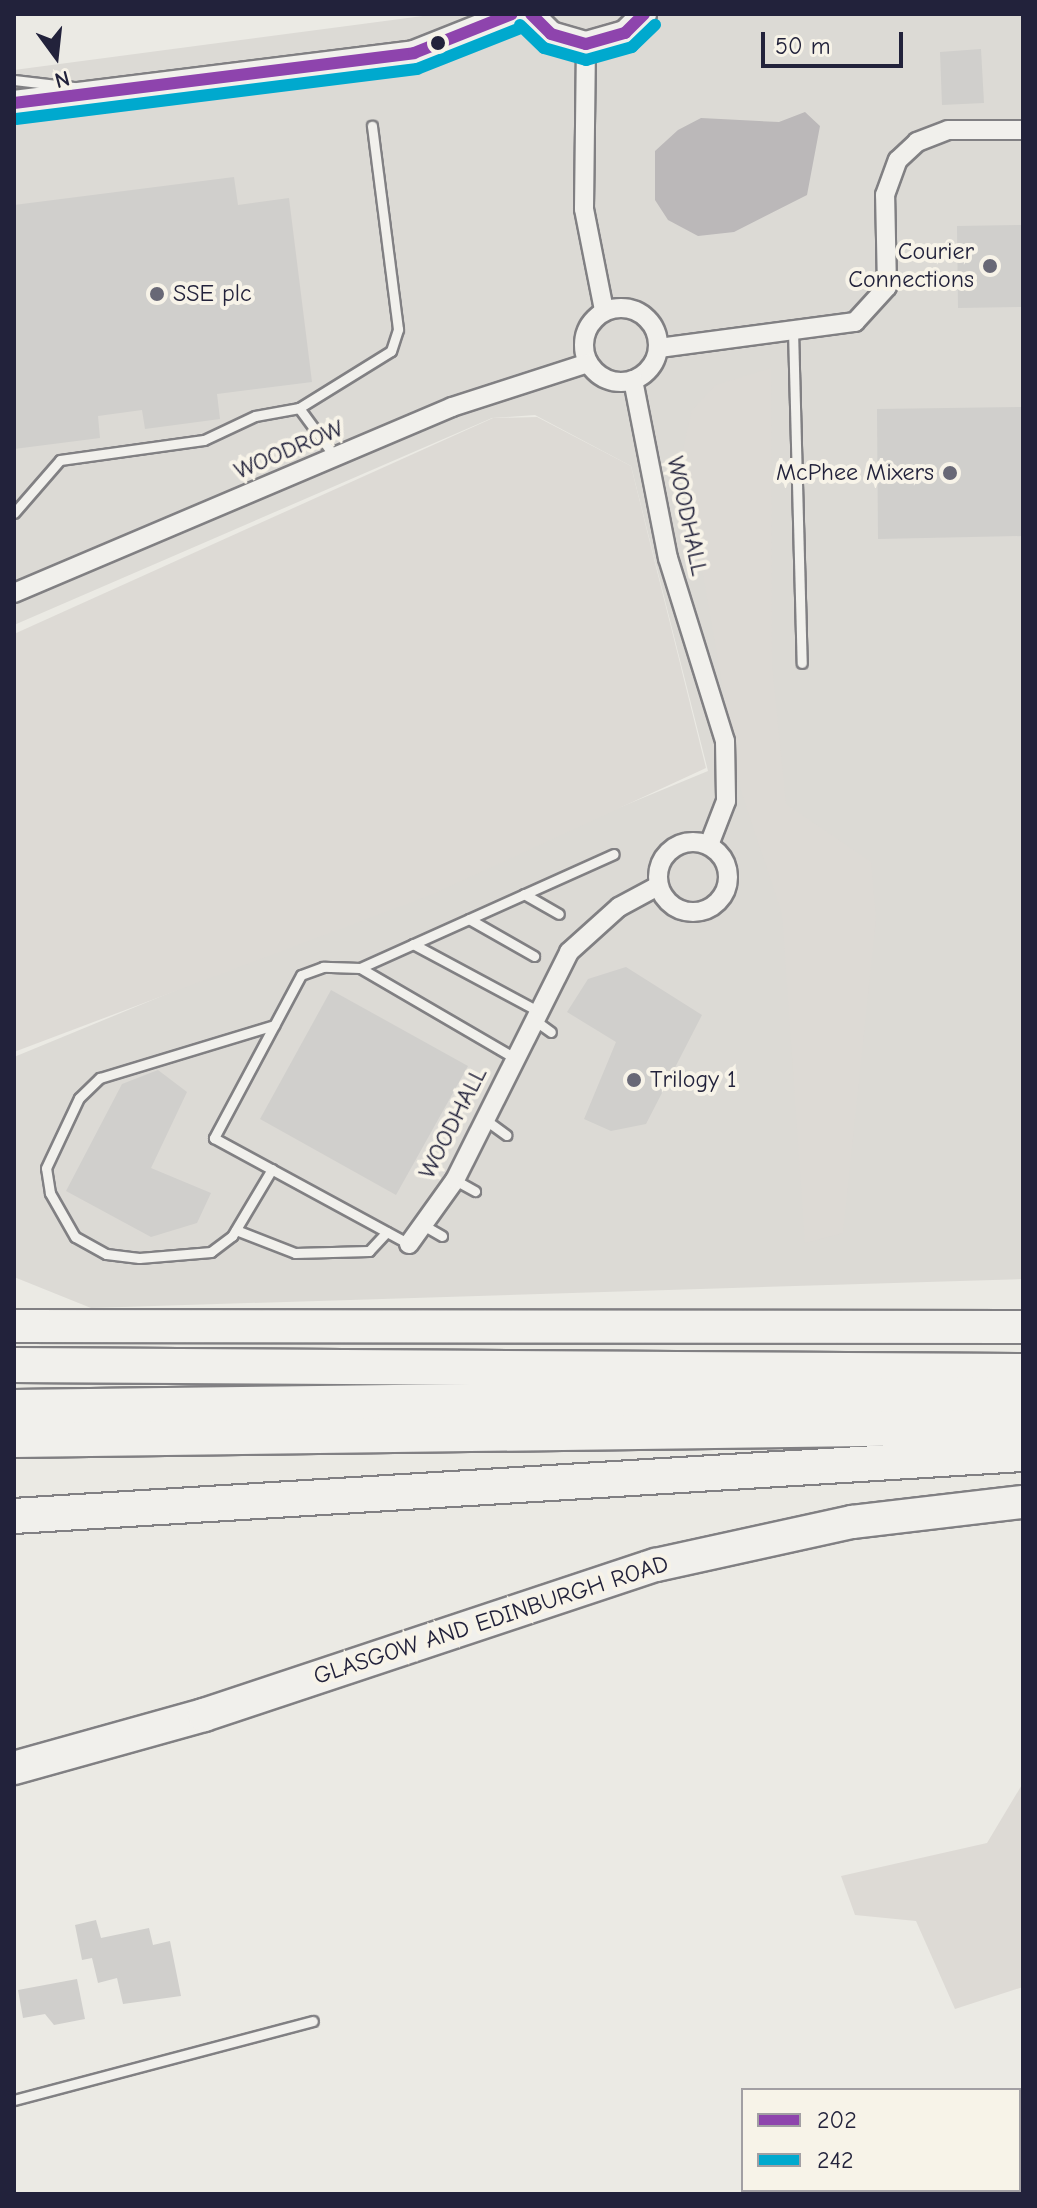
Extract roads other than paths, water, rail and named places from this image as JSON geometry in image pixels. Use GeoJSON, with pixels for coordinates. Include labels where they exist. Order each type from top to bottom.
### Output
{"type":"FeatureCollection","features":[{"type":"Feature","properties":{"kind":"highway"},"geometry":{"type":"LineString","coordinates":[[14,1326],[1023,1327]]}},
{"type":"Feature","properties":{"kind":"highway"},"geometry":{"type":"LineString","coordinates":[[14,1365],[1023,1371]]}},
{"type":"Feature","properties":{"kind":"highway"},"geometry":{"type":"LineString","coordinates":[[14,1381],[415,1389],[489,1402]]}},
{"type":"Feature","properties":{"kind":"highway"},"geometry":{"type":"LineString","coordinates":[[14,1407],[1023,1394]]}},
{"type":"Feature","properties":{"kind":"highway"},"geometry":{"type":"LineString","coordinates":[[14,1440],[1023,1427]]}},
{"type":"Feature","properties":{"kind":"highway"},"geometry":{"type":"LineString","coordinates":[[14,1516],[1023,1454]]}},
{"type":"Feature","properties":{"kind":"highway","name":"GLASGOW AND EDINBURGH ROAD"},"geometry":{"type":"LineString","coordinates":[[14,1768],[204,1715],[656,1565],[852,1522],[1023,1502]]}},
{"type":"Feature","properties":{"kind":"street"},"geometry":{"type":"LineString","coordinates":[[14,103],[414,53],[512,14]]}},
{"type":"Feature","properties":{"kind":"street"},"geometry":{"type":"LineString","coordinates":[[531,14],[551,34],[586,44],[625,33],[644,14]]}},
{"type":"Feature","properties":{"kind":"street"},"geometry":{"type":"LineString","coordinates":[[586,44],[584,209],[604,310]]}},
{"type":"Feature","properties":{"kind":"street"},"geometry":{"type":"LineString","coordinates":[[659,348],[855,322],[887,287],[885,195],[898,160],[917,142],[948,130],[1023,130]]}},
{"type":"Feature","properties":{"kind":"street"},"geometry":{"type":"LineString","coordinates":[[604,310],[645,316],[659,348],[649,370],[633,380],[605,379],[588,363],[586,330],[604,310]]}},
{"type":"Feature","properties":{"kind":"street","name":"WOODROW"},"geometry":{"type":"LineString","coordinates":[[14,593],[335,457],[588,363]]}},
{"type":"Feature","properties":{"kind":"street","name":"WOODHALL"},"geometry":{"type":"LineString","coordinates":[[633,380],[668,558],[725,741],[726,801],[709,845]]}},
{"type":"Feature","properties":{"kind":"street"},"geometry":{"type":"LineString","coordinates":[[709,845],[728,873],[717,903],[682,911],[658,886],[658,868],[672,848],[709,845]]}},
{"type":"Feature","properties":{"kind":"street","name":"WOODHALL"},"geometry":{"type":"LineString","coordinates":[[409,1244],[455,1180],[513,1057],[569,952],[619,907],[658,886]]}},
{"type":"Feature","properties":{"kind":"lane"},"geometry":{"type":"LineString","coordinates":[[14,80],[97,93]]}},
{"type":"Feature","properties":{"kind":"lane"},"geometry":{"type":"LineString","coordinates":[[14,513],[60,460],[204,440],[255,416],[299,408],[391,351],[398,329],[372,126]]}},
{"type":"Feature","properties":{"kind":"lane"},"geometry":{"type":"LineString","coordinates":[[793,330],[802,663]]}},
{"type":"Feature","properties":{"kind":"lane"},"geometry":{"type":"LineString","coordinates":[[299,408],[335,457]]}},
{"type":"Feature","properties":{"kind":"lane"},"geometry":{"type":"LineString","coordinates":[[360,968],[614,854]]}},
{"type":"Feature","properties":{"kind":"lane"},"geometry":{"type":"LineString","coordinates":[[524,894],[559,914]]}},
{"type":"Feature","properties":{"kind":"lane"},"geometry":{"type":"LineString","coordinates":[[469,919],[534,956]]}},
{"type":"Feature","properties":{"kind":"lane"},"geometry":{"type":"LineString","coordinates":[[413,944],[536,1015],[551,1032]]}},
{"type":"Feature","properties":{"kind":"lane","name":"WOODHALL"},"geometry":{"type":"LineString","coordinates":[[360,968],[323,967],[301,975],[214,1138],[409,1244]]}},
{"type":"Feature","properties":{"kind":"lane"},"geometry":{"type":"LineString","coordinates":[[360,968],[513,1057]]}},
{"type":"Feature","properties":{"kind":"lane"},"geometry":{"type":"LineString","coordinates":[[272,1169],[236,1230],[211,1252],[106,1254],[64,1227],[46,1168],[79,1098],[100,1078],[274,1025]]}},
{"type":"Feature","properties":{"kind":"lane"},"geometry":{"type":"LineString","coordinates":[[483,1118],[506,1135]]}},
{"type":"Feature","properties":{"kind":"lane"},"geometry":{"type":"LineString","coordinates":[[455,1180],[475,1191]]}},
{"type":"Feature","properties":{"kind":"lane"},"geometry":{"type":"LineString","coordinates":[[423,1225],[442,1236]]}},
{"type":"Feature","properties":{"kind":"lane"},"geometry":{"type":"LineString","coordinates":[[236,1230],[295,1253],[369,1251],[387,1232]]}},
{"type":"Feature","properties":{"kind":"lane"},"geometry":{"type":"LineString","coordinates":[[14,2100],[313,2021]]}},
{"type":"Feature","properties":{"kind":"place","name":"Courier Connections"},"geometry":{"type":"Point","coordinates":[990,266]}},
{"type":"Feature","properties":{"kind":"place","name":"SSE plc"},"geometry":{"type":"Point","coordinates":[157,294]}},
{"type":"Feature","properties":{"kind":"place","name":"McPhee Mixers"},"geometry":{"type":"Point","coordinates":[950,473]}},
{"type":"Feature","properties":{"kind":"place","name":"Trilogy 1"},"geometry":{"type":"Point","coordinates":[634,1080]}}]}
